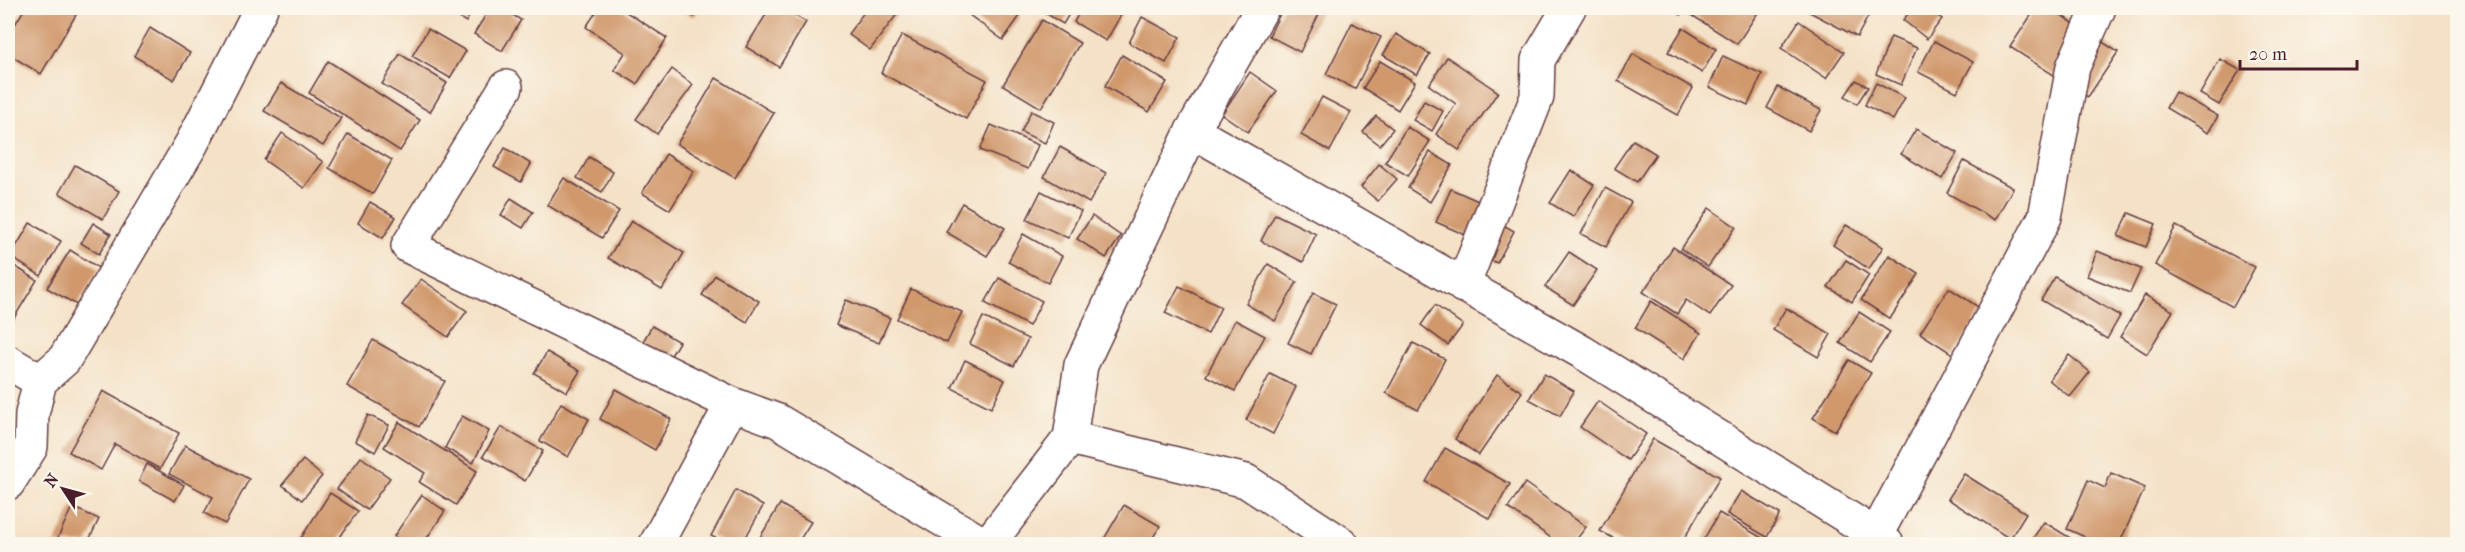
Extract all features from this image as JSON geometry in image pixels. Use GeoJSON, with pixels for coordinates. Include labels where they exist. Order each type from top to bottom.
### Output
{"type":"FeatureCollection","features":[{"type":"Feature","properties":{"kind":"street"},"geometry":{"type":"LineString","coordinates":[[8,483],[31,447],[32,414],[40,381],[64,360],[192,143],[261,8]]}},
{"type":"Feature","properties":{"kind":"street"},"geometry":{"type":"LineString","coordinates":[[988,544],[1070,438],[1081,365],[1192,131],[1262,8]]}},
{"type":"Feature","properties":{"kind":"street"},"geometry":{"type":"LineString","coordinates":[[1463,286],[1537,97],[1538,60],[1569,8]]}},
{"type":"Feature","properties":{"kind":"street"},"geometry":{"type":"LineString","coordinates":[[1192,131],[1582,352],[1882,540],[2046,217],[2073,68],[2099,8]]}},
{"type":"Feature","properties":{"kind":"street"},"geometry":{"type":"LineString","coordinates":[[506,87],[408,246],[732,404],[778,421],[983,544]]}},
{"type":"Feature","properties":{"kind":"street"},"geometry":{"type":"LineString","coordinates":[[8,362],[40,381]]}},
{"type":"Feature","properties":{"kind":"street"},"geometry":{"type":"LineString","coordinates":[[656,544],[732,404]]}},
{"type":"Feature","properties":{"kind":"street"},"geometry":{"type":"LineString","coordinates":[[1070,438],[1246,481],[1341,544]]}},
{"type":"Feature","properties":{"kind":"building"},"geometry":{"type":"Polygon","coordinates":[[[25,8],[80,8],[41,74],[8,54],[8,36],[25,8]]]}},
{"type":"Feature","properties":{"kind":"building"},"geometry":{"type":"Polygon","coordinates":[[[446,8],[474,8],[466,22],[446,8]]]}},
{"type":"Feature","properties":{"kind":"building"},"geometry":{"type":"Polygon","coordinates":[[[490,8],[501,8],[521,20],[502,51],[474,34],[490,8]]]}},
{"type":"Feature","properties":{"kind":"building"},"geometry":{"type":"Polygon","coordinates":[[[599,8],[620,8],[667,38],[637,84],[614,70],[625,53],[586,27],[599,8]]]}},
{"type":"Feature","properties":{"kind":"building"},"geometry":{"type":"Polygon","coordinates":[[[679,8],[700,8],[694,17],[679,8]]]}},
{"type":"Feature","properties":{"kind":"building"},"geometry":{"type":"Polygon","coordinates":[[[770,8],[782,8],[806,22],[779,67],[746,47],[770,8]]]}},
{"type":"Feature","properties":{"kind":"building"},"geometry":{"type":"Polygon","coordinates":[[[867,8],[891,8],[898,13],[870,50],[848,34],[867,8]]]}},
{"type":"Feature","properties":{"kind":"building"},"geometry":{"type":"Polygon","coordinates":[[[973,8],[1008,8],[1020,16],[1003,40],[968,14],[973,8]]]}},
{"type":"Feature","properties":{"kind":"building"},"geometry":{"type":"Polygon","coordinates":[[[1037,8],[1073,8],[1063,24],[1037,8]]]}},
{"type":"Feature","properties":{"kind":"building"},"geometry":{"type":"Polygon","coordinates":[[[1082,8],[1125,8],[1106,41],[1074,22],[1082,8]]]}},
{"type":"Feature","properties":{"kind":"building"},"geometry":{"type":"Polygon","coordinates":[[[1283,8],[1322,8],[1300,52],[1269,36],[1283,8]]]}},
{"type":"Feature","properties":{"kind":"building"},"geometry":{"type":"Polygon","coordinates":[[[1669,8],[1686,8],[1681,15],[1669,8]]]}},
{"type":"Feature","properties":{"kind":"building"},"geometry":{"type":"Polygon","coordinates":[[[1694,8],[1761,8],[1737,44],[1690,14],[1694,8]]]}},
{"type":"Feature","properties":{"kind":"building"},"geometry":{"type":"Polygon","coordinates":[[[1802,8],[1865,8],[1871,11],[1857,37],[1802,8]]]}},
{"type":"Feature","properties":{"kind":"building"},"geometry":{"type":"Polygon","coordinates":[[[1913,8],[1927,8],[1942,19],[1927,39],[1903,20],[1913,8]]]}},
{"type":"Feature","properties":{"kind":"building"},"geometry":{"type":"Polygon","coordinates":[[[2036,8],[2050,8],[2118,52],[2088,97],[2010,47],[2036,8]]]}},
{"type":"Feature","properties":{"kind":"building"},"geometry":{"type":"Polygon","coordinates":[[[1142,17],[1180,37],[1166,63],[1129,43],[1142,17]]]}},
{"type":"Feature","properties":{"kind":"building"},"geometry":{"type":"Polygon","coordinates":[[[1042,20],[1080,43],[1041,108],[1003,85],[1042,20]]]}},
{"type":"Feature","properties":{"kind":"building"},"geometry":{"type":"Polygon","coordinates":[[[1799,21],[1844,52],[1826,78],[1781,48],[1799,21]]]}},
{"type":"Feature","properties":{"kind":"building"},"geometry":{"type":"Polygon","coordinates":[[[1352,23],[1381,37],[1355,89],[1326,74],[1352,23]]]}},
{"type":"Feature","properties":{"kind":"building"},"geometry":{"type":"Polygon","coordinates":[[[150,28],[190,53],[174,80],[134,56],[150,28]]]}},
{"type":"Feature","properties":{"kind":"building"},"geometry":{"type":"Polygon","coordinates":[[[1683,28],[1716,49],[1702,73],[1668,52],[1683,28]]]}},
{"type":"Feature","properties":{"kind":"building"},"geometry":{"type":"Polygon","coordinates":[[[428,29],[466,51],[450,78],[412,56],[428,29]]]}},
{"type":"Feature","properties":{"kind":"building"},"geometry":{"type":"Polygon","coordinates":[[[1396,34],[1430,54],[1417,75],[1383,55],[1396,34]]]}},
{"type":"Feature","properties":{"kind":"building"},"geometry":{"type":"Polygon","coordinates":[[[902,35],[987,80],[966,119],[881,73],[902,35]]]}},
{"type":"Feature","properties":{"kind":"building"},"geometry":{"type":"Polygon","coordinates":[[[1891,37],[1917,48],[1901,85],[1876,74],[1891,37]]]}},
{"type":"Feature","properties":{"kind":"building"},"geometry":{"type":"Polygon","coordinates":[[[1934,41],[1973,62],[1957,92],[1918,72],[1934,41]]]}},
{"type":"Feature","properties":{"kind":"building"},"geometry":{"type":"Polygon","coordinates":[[[400,54],[447,83],[430,112],[382,84],[400,54]]]}},
{"type":"Feature","properties":{"kind":"building"},"geometry":{"type":"Polygon","coordinates":[[[1633,54],[1693,88],[1678,115],[1618,81],[1633,54]]]}},
{"type":"Feature","properties":{"kind":"building"},"geometry":{"type":"Polygon","coordinates":[[[1122,55],[1167,82],[1149,112],[1105,86],[1122,55]]]}},
{"type":"Feature","properties":{"kind":"building"},"geometry":{"type":"Polygon","coordinates":[[[1723,56],[1762,74],[1748,105],[1709,87],[1723,56]]]}},
{"type":"Feature","properties":{"kind":"building"},"geometry":{"type":"Polygon","coordinates":[[[1447,57],[1498,92],[1459,150],[1436,134],[1456,104],[1429,85],[1447,57]]]}},
{"type":"Feature","properties":{"kind":"building"},"geometry":{"type":"Polygon","coordinates":[[[2220,59],[2240,70],[2219,105],[2200,94],[2220,59]]]}},
{"type":"Feature","properties":{"kind":"building"},"geometry":{"type":"Polygon","coordinates":[[[328,61],[420,120],[400,151],[309,93],[328,61]]]}},
{"type":"Feature","properties":{"kind":"building"},"geometry":{"type":"Polygon","coordinates":[[[1380,61],[1415,82],[1398,110],[1363,88],[1380,61]]]}},
{"type":"Feature","properties":{"kind":"building"},"geometry":{"type":"Polygon","coordinates":[[[672,69],[693,85],[657,134],[636,119],[672,69]]]}},
{"type":"Feature","properties":{"kind":"building"},"geometry":{"type":"Polygon","coordinates":[[[1250,72],[1277,91],[1248,132],[1222,114],[1250,72]]]}},
{"type":"Feature","properties":{"kind":"building"},"geometry":{"type":"Polygon","coordinates":[[[716,78],[774,113],[735,178],[677,144],[716,78]]]}},
{"type":"Feature","properties":{"kind":"building"},"geometry":{"type":"Polygon","coordinates":[[[1856,80],[1868,87],[1857,104],[1845,96],[1856,80]]]}},
{"type":"Feature","properties":{"kind":"building"},"geometry":{"type":"Polygon","coordinates":[[[281,83],[341,118],[323,146],[264,111],[281,83]]]}},
{"type":"Feature","properties":{"kind":"building"},"geometry":{"type":"Polygon","coordinates":[[[1876,83],[1905,98],[1893,120],[1865,105],[1876,83]]]}},
{"type":"Feature","properties":{"kind":"building"},"geometry":{"type":"Polygon","coordinates":[[[1778,87],[1821,110],[1809,131],[1767,108],[1778,87]]]}},
{"type":"Feature","properties":{"kind":"building"},"geometry":{"type":"Polygon","coordinates":[[[2175,92],[2218,116],[2208,133],[2166,108],[2175,92]]]}},
{"type":"Feature","properties":{"kind":"building"},"geometry":{"type":"Polygon","coordinates":[[[1322,97],[1351,112],[1330,151],[1301,135],[1322,97]]]}},
{"type":"Feature","properties":{"kind":"building"},"geometry":{"type":"Polygon","coordinates":[[[1424,101],[1443,111],[1432,131],[1413,120],[1424,101]]]}},
{"type":"Feature","properties":{"kind":"building"},"geometry":{"type":"Polygon","coordinates":[[[1031,111],[1054,122],[1045,143],[1021,132],[1031,111]]]}},
{"type":"Feature","properties":{"kind":"building"},"geometry":{"type":"Polygon","coordinates":[[[1376,116],[1393,129],[1380,145],[1363,132],[1376,116]]]}},
{"type":"Feature","properties":{"kind":"building"},"geometry":{"type":"Polygon","coordinates":[[[991,125],[1038,145],[1028,169],[980,150],[991,125]]]}},
{"type":"Feature","properties":{"kind":"building"},"geometry":{"type":"Polygon","coordinates":[[[1407,127],[1430,141],[1408,176],[1385,162],[1407,127]]]}},
{"type":"Feature","properties":{"kind":"building"},"geometry":{"type":"Polygon","coordinates":[[[1916,129],[1957,153],[1942,179],[1901,154],[1916,129]]]}},
{"type":"Feature","properties":{"kind":"building"},"geometry":{"type":"Polygon","coordinates":[[[282,133],[323,162],[304,188],[264,160],[282,133]]]}},
{"type":"Feature","properties":{"kind":"building"},"geometry":{"type":"Polygon","coordinates":[[[348,134],[392,160],[373,194],[329,168],[348,134]]]}},
{"type":"Feature","properties":{"kind":"building"},"geometry":{"type":"Polygon","coordinates":[[[1633,140],[1656,154],[1637,182],[1614,168],[1633,140]]]}},
{"type":"Feature","properties":{"kind":"building"},"geometry":{"type":"Polygon","coordinates":[[[1060,147],[1106,173],[1089,203],[1044,177],[1060,147]]]}},
{"type":"Feature","properties":{"kind":"building"},"geometry":{"type":"Polygon","coordinates":[[[505,148],[531,164],[521,182],[494,167],[505,148]]]}},
{"type":"Feature","properties":{"kind":"building"},"geometry":{"type":"Polygon","coordinates":[[[1430,152],[1452,165],[1430,202],[1408,188],[1430,152]]]}},
{"type":"Feature","properties":{"kind":"building"},"geometry":{"type":"Polygon","coordinates":[[[666,154],[694,171],[670,210],[642,193],[666,154]]]}},
{"type":"Feature","properties":{"kind":"building"},"geometry":{"type":"Polygon","coordinates":[[[589,157],[613,172],[602,192],[577,178],[589,157]]]}},
{"type":"Feature","properties":{"kind":"building"},"geometry":{"type":"Polygon","coordinates":[[[1964,161],[2013,188],[1995,220],[1947,193],[1964,161]]]}},
{"type":"Feature","properties":{"kind":"building"},"geometry":{"type":"Polygon","coordinates":[[[1379,164],[1397,179],[1378,201],[1361,187],[1379,164]]]}},
{"type":"Feature","properties":{"kind":"building"},"geometry":{"type":"Polygon","coordinates":[[[75,165],[119,191],[103,219],[59,193],[75,165]]]}},
{"type":"Feature","properties":{"kind":"building"},"geometry":{"type":"Polygon","coordinates":[[[1571,170],[1594,185],[1573,217],[1550,203],[1571,170]]]}},
{"type":"Feature","properties":{"kind":"building"},"geometry":{"type":"Polygon","coordinates":[[[564,178],[619,211],[602,238],[547,205],[564,178]]]}},
{"type":"Feature","properties":{"kind":"building"},"geometry":{"type":"Polygon","coordinates":[[[1605,188],[1631,202],[1606,247],[1581,234],[1605,188]]]}},
{"type":"Feature","properties":{"kind":"building"},"geometry":{"type":"Polygon","coordinates":[[[1451,189],[1485,204],[1470,237],[1436,222],[1451,189]]]}},
{"type":"Feature","properties":{"kind":"building"},"geometry":{"type":"Polygon","coordinates":[[[1041,191],[1081,211],[1068,238],[1027,219],[1041,191]]]}},
{"type":"Feature","properties":{"kind":"building"},"geometry":{"type":"Polygon","coordinates":[[[511,198],[533,212],[523,228],[501,215],[511,198]]]}},
{"type":"Feature","properties":{"kind":"building"},"geometry":{"type":"Polygon","coordinates":[[[370,202],[396,217],[383,238],[358,223],[370,202]]]}},
{"type":"Feature","properties":{"kind":"building"},"geometry":{"type":"Polygon","coordinates":[[[962,203],[1005,228],[987,256],[946,232],[962,203]]]}},
{"type":"Feature","properties":{"kind":"building"},"geometry":{"type":"Polygon","coordinates":[[[1709,208],[1736,227],[1708,267],[1681,249],[1709,208]]]}},
{"type":"Feature","properties":{"kind":"building"},"geometry":{"type":"Polygon","coordinates":[[[2129,213],[2156,224],[2146,247],[2118,236],[2129,213]]]}},
{"type":"Feature","properties":{"kind":"building"},"geometry":{"type":"Polygon","coordinates":[[[1275,214],[1316,234],[1303,262],[1261,241],[1275,214]]]}},
{"type":"Feature","properties":{"kind":"building"},"geometry":{"type":"Polygon","coordinates":[[[1092,216],[1121,236],[1106,258],[1077,239],[1092,216]]]}},
{"type":"Feature","properties":{"kind":"building"},"geometry":{"type":"Polygon","coordinates":[[[631,221],[684,253],[662,290],[608,258],[631,221]]]}},
{"type":"Feature","properties":{"kind":"building"},"geometry":{"type":"Polygon","coordinates":[[[30,223],[61,241],[41,276],[10,257],[30,223]]]}},
{"type":"Feature","properties":{"kind":"building"},"geometry":{"type":"Polygon","coordinates":[[[93,223],[111,234],[99,254],[81,243],[93,223]]]}},
{"type":"Feature","properties":{"kind":"building"},"geometry":{"type":"Polygon","coordinates":[[[1500,223],[1514,231],[1497,263],[1482,256],[1500,223]]]}},
{"type":"Feature","properties":{"kind":"building"},"geometry":{"type":"Polygon","coordinates":[[[1846,225],[1883,247],[1869,269],[1833,245],[1846,225]]]}},
{"type":"Feature","properties":{"kind":"building"},"geometry":{"type":"Polygon","coordinates":[[[2176,226],[2255,267],[2233,307],[2155,265],[2176,226]]]}},
{"type":"Feature","properties":{"kind":"building"},"geometry":{"type":"Polygon","coordinates":[[[1023,234],[1062,256],[1048,283],[1008,262],[1023,234]]]}},
{"type":"Feature","properties":{"kind":"building"},"geometry":{"type":"Polygon","coordinates":[[[1673,247],[1731,285],[1710,316],[1686,300],[1677,314],[1643,292],[1673,247]]]}},
{"type":"Feature","properties":{"kind":"building"},"geometry":{"type":"Polygon","coordinates":[[[70,250],[99,268],[77,305],[47,288],[70,250]]]}},
{"type":"Feature","properties":{"kind":"building"},"geometry":{"type":"Polygon","coordinates":[[[2097,251],[2141,269],[2130,293],[2087,276],[2097,251]]]}},
{"type":"Feature","properties":{"kind":"building"},"geometry":{"type":"Polygon","coordinates":[[[1569,252],[1597,270],[1573,305],[1545,287],[1569,252]]]}},
{"type":"Feature","properties":{"kind":"building"},"geometry":{"type":"Polygon","coordinates":[[[1889,255],[1919,274],[1890,319],[1861,300],[1889,255]]]}},
{"type":"Feature","properties":{"kind":"building"},"geometry":{"type":"Polygon","coordinates":[[[1846,260],[1869,275],[1852,302],[1828,287],[1846,260]]]}},
{"type":"Feature","properties":{"kind":"building"},"geometry":{"type":"Polygon","coordinates":[[[8,262],[37,280],[8,328],[8,262]]]}},
{"type":"Feature","properties":{"kind":"building"},"geometry":{"type":"Polygon","coordinates":[[[1268,264],[1297,282],[1275,321],[1246,304],[1268,264]]]}},
{"type":"Feature","properties":{"kind":"building"},"geometry":{"type":"Polygon","coordinates":[[[715,275],[759,301],[747,322],[702,295],[715,275]]]}},
{"type":"Feature","properties":{"kind":"building"},"geometry":{"type":"Polygon","coordinates":[[[2055,277],[2120,316],[2107,339],[2041,300],[2055,277]]]}},
{"type":"Feature","properties":{"kind":"building"},"geometry":{"type":"Polygon","coordinates":[[[999,278],[1042,301],[1029,326],[985,303],[999,278]]]}},
{"type":"Feature","properties":{"kind":"building"},"geometry":{"type":"Polygon","coordinates":[[[421,279],[467,311],[448,337],[402,305],[421,279]]]}},
{"type":"Feature","properties":{"kind":"building"},"geometry":{"type":"Polygon","coordinates":[[[1179,286],[1221,307],[1208,334],[1165,313],[1179,286]]]}},
{"type":"Feature","properties":{"kind":"building"},"geometry":{"type":"Polygon","coordinates":[[[1949,288],[1983,310],[1954,355],[1920,333],[1949,288]]]}},
{"type":"Feature","properties":{"kind":"building"},"geometry":{"type":"Polygon","coordinates":[[[911,289],[962,312],[947,343],[897,319],[911,289]]]}},
{"type":"Feature","properties":{"kind":"building"},"geometry":{"type":"Polygon","coordinates":[[[1313,293],[1336,304],[1311,354],[1288,343],[1313,293]]]}},
{"type":"Feature","properties":{"kind":"building"},"geometry":{"type":"Polygon","coordinates":[[[2145,295],[2173,311],[2147,354],[2120,337],[2145,295]]]}},
{"type":"Feature","properties":{"kind":"building"},"geometry":{"type":"Polygon","coordinates":[[[846,300],[890,318],[879,343],[836,325],[846,300]]]}},
{"type":"Feature","properties":{"kind":"building"},"geometry":{"type":"Polygon","coordinates":[[[1651,301],[1701,333],[1684,359],[1635,328],[1651,301]]]}},
{"type":"Feature","properties":{"kind":"building"},"geometry":{"type":"Polygon","coordinates":[[[1435,305],[1463,325],[1448,345],[1421,325],[1435,305]]]}},
{"type":"Feature","properties":{"kind":"building"},"geometry":{"type":"Polygon","coordinates":[[[1786,308],[1831,334],[1818,357],[1773,330],[1786,308]]]}},
{"type":"Feature","properties":{"kind":"building"},"geometry":{"type":"Polygon","coordinates":[[[1859,312],[1890,332],[1870,362],[1840,343],[1859,312]]]}},
{"type":"Feature","properties":{"kind":"building"},"geometry":{"type":"Polygon","coordinates":[[[983,317],[1028,339],[1014,366],[970,344],[983,317]]]}},
{"type":"Feature","properties":{"kind":"building"},"geometry":{"type":"Polygon","coordinates":[[[1235,320],[1265,336],[1235,391],[1206,376],[1235,320]]]}},
{"type":"Feature","properties":{"kind":"building"},"geometry":{"type":"Polygon","coordinates":[[[652,326],[679,342],[666,364],[639,348],[652,326]]]}},
{"type":"Feature","properties":{"kind":"building"},"geometry":{"type":"Polygon","coordinates":[[[373,340],[445,381],[419,427],[347,386],[373,340]]]}},
{"type":"Feature","properties":{"kind":"building"},"geometry":{"type":"Polygon","coordinates":[[[1413,343],[1445,359],[1418,410],[1386,393],[1413,343]]]}},
{"type":"Feature","properties":{"kind":"building"},"geometry":{"type":"Polygon","coordinates":[[[547,352],[580,371],[567,392],[534,373],[547,352]]]}},
{"type":"Feature","properties":{"kind":"building"},"geometry":{"type":"Polygon","coordinates":[[[2069,355],[2090,372],[2070,397],[2049,380],[2069,355]]]}},
{"type":"Feature","properties":{"kind":"building"},"geometry":{"type":"Polygon","coordinates":[[[965,360],[1005,380],[991,408],[952,388],[965,360]]]}},
{"type":"Feature","properties":{"kind":"building"},"geometry":{"type":"Polygon","coordinates":[[[1849,360],[1871,373],[1835,431],[1813,418],[1849,360]]]}},
{"type":"Feature","properties":{"kind":"building"},"geometry":{"type":"Polygon","coordinates":[[[1270,374],[1296,387],[1273,434],[1246,420],[1270,374]]]}},
{"type":"Feature","properties":{"kind":"building"},"geometry":{"type":"Polygon","coordinates":[[[1544,374],[1574,391],[1560,416],[1529,399],[1544,374]]]}},
{"type":"Feature","properties":{"kind":"building"},"geometry":{"type":"Polygon","coordinates":[[[1497,375],[1522,392],[1479,455],[1455,439],[1497,375]]]}},
{"type":"Feature","properties":{"kind":"building"},"geometry":{"type":"Polygon","coordinates":[[[616,389],[671,419],[655,450],[600,419],[616,389]]]}},
{"type":"Feature","properties":{"kind":"building"},"geometry":{"type":"Polygon","coordinates":[[[103,391],[179,433],[160,469],[115,444],[101,470],[69,452],[103,391]]]}},
{"type":"Feature","properties":{"kind":"building"},"geometry":{"type":"Polygon","coordinates":[[[1598,401],[1646,434],[1628,460],[1580,427],[1598,401]]]}},
{"type":"Feature","properties":{"kind":"building"},"geometry":{"type":"Polygon","coordinates":[[[561,403],[589,419],[568,457],[540,441],[561,403]]]}},
{"type":"Feature","properties":{"kind":"building"},"geometry":{"type":"Polygon","coordinates":[[[368,415],[389,425],[375,452],[355,441],[368,415]]]}},
{"type":"Feature","properties":{"kind":"building"},"geometry":{"type":"Polygon","coordinates":[[[462,416],[489,431],[473,463],[445,448],[462,416]]]}},
{"type":"Feature","properties":{"kind":"building"},"geometry":{"type":"Polygon","coordinates":[[[399,422],[477,471],[456,505],[419,482],[425,473],[384,447],[399,422]]]}},
{"type":"Feature","properties":{"kind":"building"},"geometry":{"type":"Polygon","coordinates":[[[501,427],[543,451],[525,481],[483,456],[501,427]]]}},
{"type":"Feature","properties":{"kind":"building"},"geometry":{"type":"Polygon","coordinates":[[[1653,439],[1720,477],[1681,544],[1624,544],[1600,531],[1653,439]]]}},
{"type":"Feature","properties":{"kind":"building"},"geometry":{"type":"Polygon","coordinates":[[[185,445],[249,479],[225,524],[204,513],[213,497],[169,474],[185,445]]]}},
{"type":"Feature","properties":{"kind":"building"},"geometry":{"type":"Polygon","coordinates":[[[1445,448],[1510,484],[1490,519],[1426,482],[1445,448]]]}},
{"type":"Feature","properties":{"kind":"building"},"geometry":{"type":"Polygon","coordinates":[[[361,457],[390,478],[367,510],[337,489],[361,457]]]}},
{"type":"Feature","properties":{"kind":"building"},"geometry":{"type":"Polygon","coordinates":[[[303,460],[322,476],[302,500],[282,485],[303,460]]]}},
{"type":"Feature","properties":{"kind":"building"},"geometry":{"type":"Polygon","coordinates":[[[147,464],[184,485],[175,501],[139,481],[147,464]]]}},
{"type":"Feature","properties":{"kind":"building"},"geometry":{"type":"Polygon","coordinates":[[[2111,473],[2145,488],[2119,544],[2101,544],[2067,529],[2088,480],[2105,488],[2111,473]]]}},
{"type":"Feature","properties":{"kind":"building"},"geometry":{"type":"Polygon","coordinates":[[[1964,474],[2026,513],[2010,539],[1948,499],[1964,474]]]}},
{"type":"Feature","properties":{"kind":"building"},"geometry":{"type":"Polygon","coordinates":[[[1525,483],[1586,527],[1573,544],[1560,544],[1508,508],[1525,483]]]}},
{"type":"Feature","properties":{"kind":"building"},"geometry":{"type":"Polygon","coordinates":[[[736,490],[763,506],[742,544],[728,544],[711,536],[736,490]]]}},
{"type":"Feature","properties":{"kind":"building"},"geometry":{"type":"Polygon","coordinates":[[[1741,491],[1780,514],[1767,537],[1727,514],[1741,491]]]}},
{"type":"Feature","properties":{"kind":"building"},"geometry":{"type":"Polygon","coordinates":[[[330,493],[358,511],[335,544],[297,544],[330,493]]]}},
{"type":"Feature","properties":{"kind":"building"},"geometry":{"type":"Polygon","coordinates":[[[422,495],[445,511],[423,544],[406,544],[394,536],[422,495]]]}},
{"type":"Feature","properties":{"kind":"building"},"geometry":{"type":"Polygon","coordinates":[[[780,504],[811,522],[797,544],[756,544],[780,504]]]}},
{"type":"Feature","properties":{"kind":"building"},"geometry":{"type":"Polygon","coordinates":[[[1124,505],[1160,526],[1149,544],[1101,544],[1124,505]]]}},
{"type":"Feature","properties":{"kind":"building"},"geometry":{"type":"Polygon","coordinates":[[[72,507],[99,519],[87,544],[55,544],[72,507]]]}},
{"type":"Feature","properties":{"kind":"building"},"geometry":{"type":"Polygon","coordinates":[[[1719,513],[1762,538],[1758,544],[1701,544],[1719,513]]]}},
{"type":"Feature","properties":{"kind":"building"},"geometry":{"type":"Polygon","coordinates":[[[2044,522],[2080,544],[2029,544],[2044,522]]]}}]}
